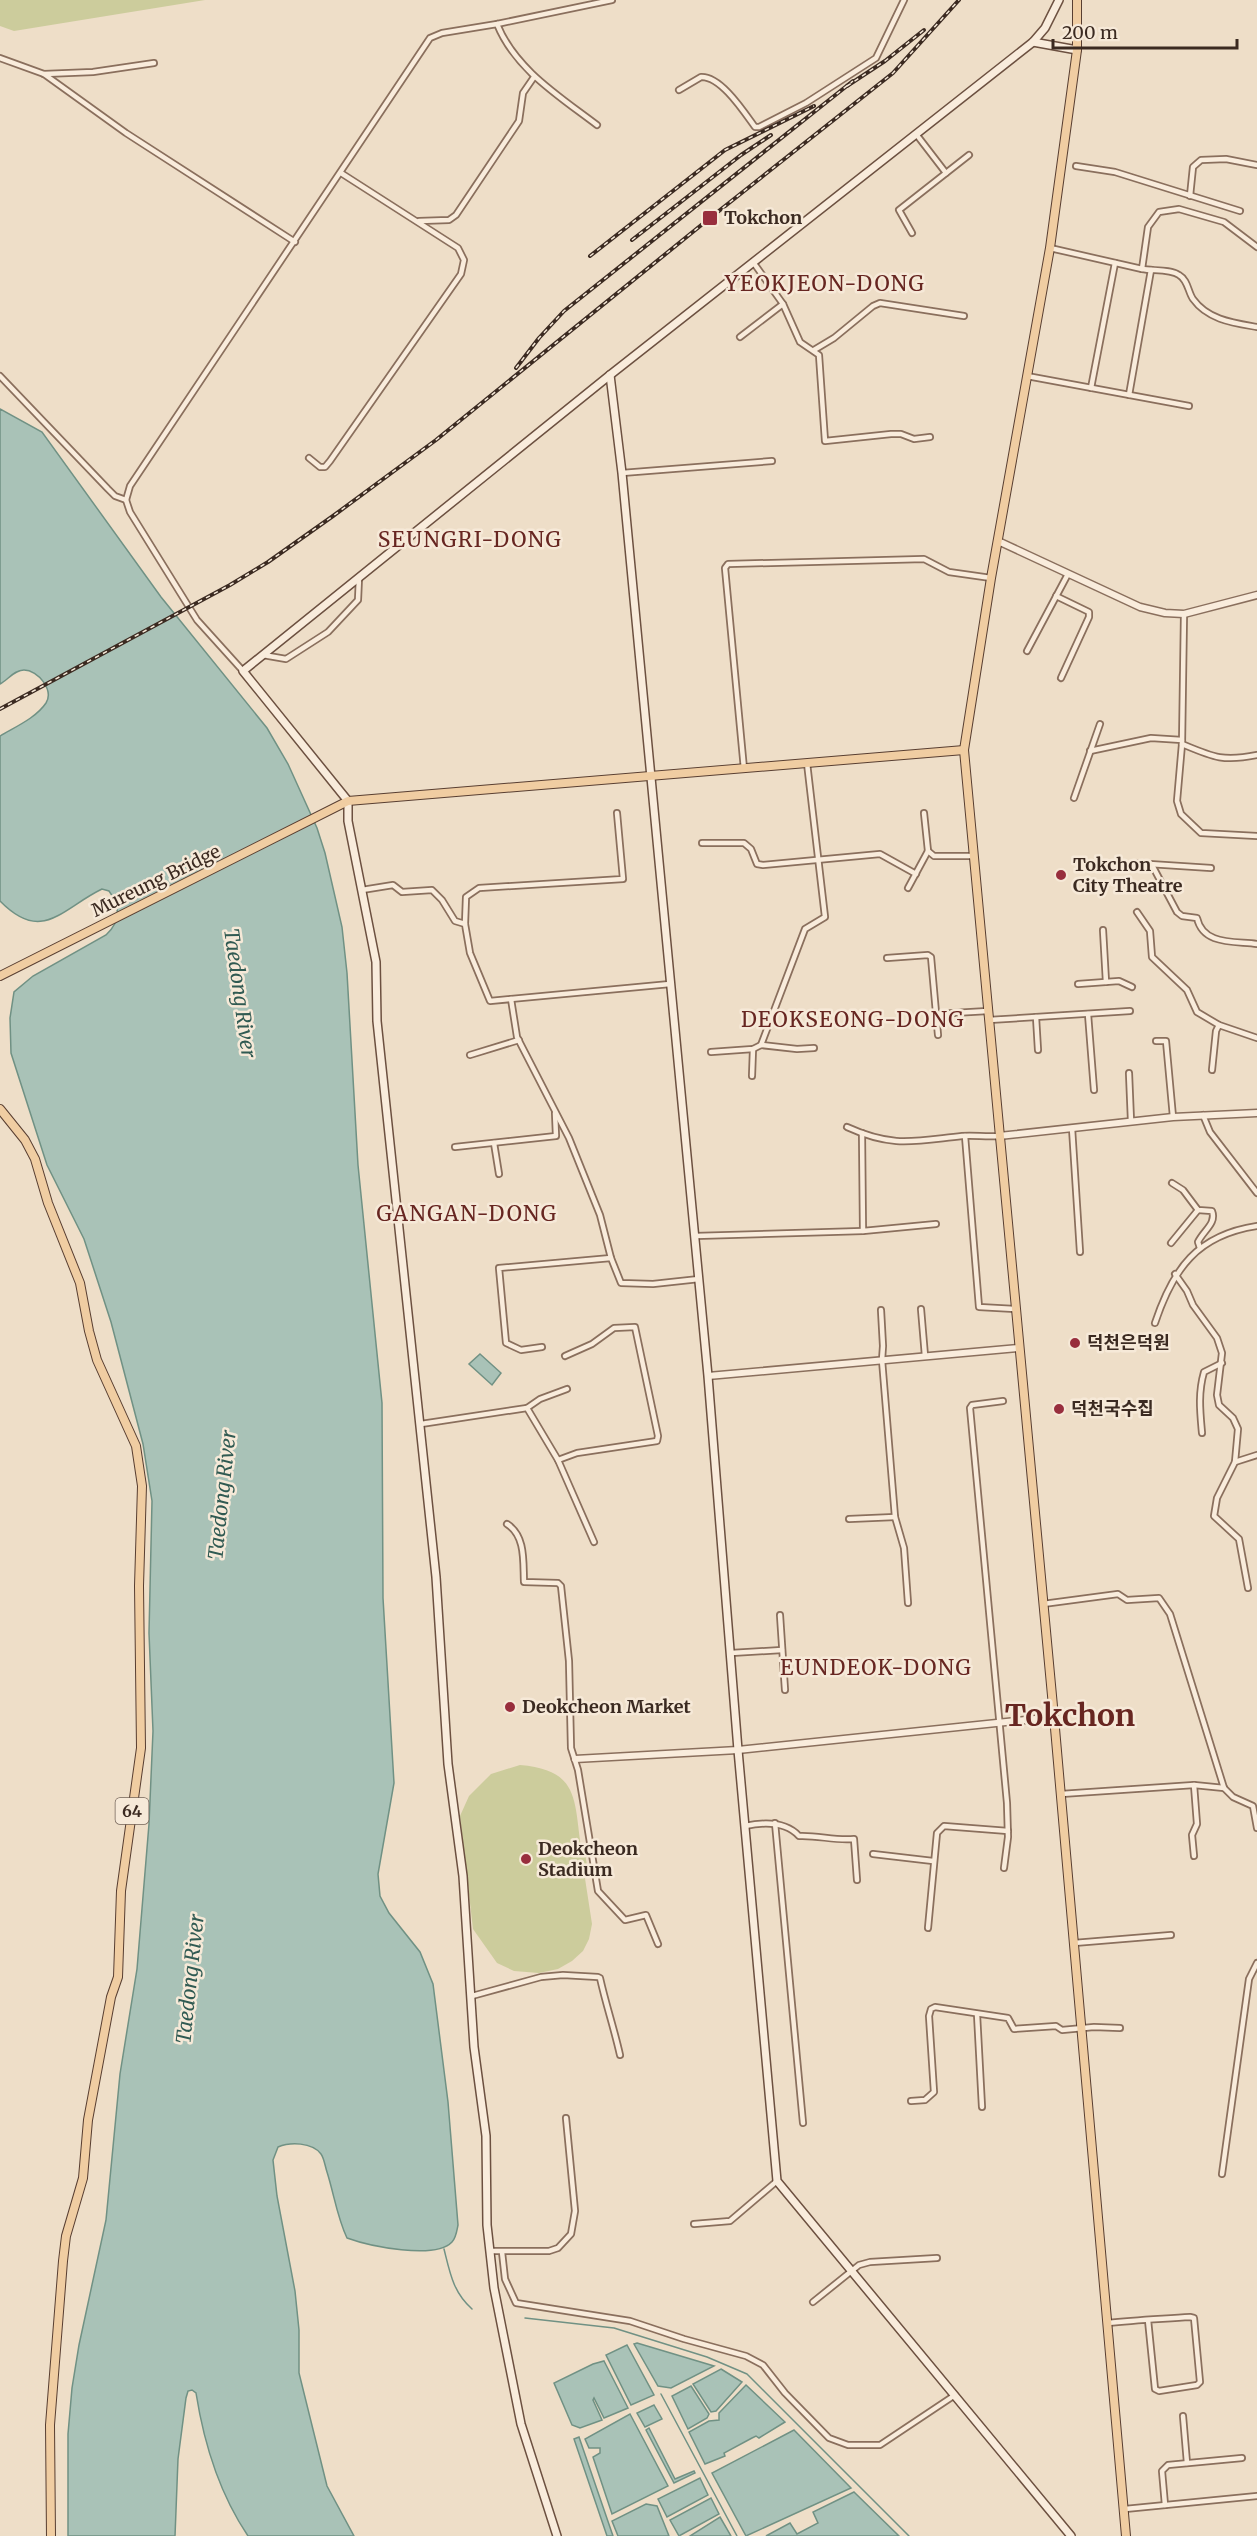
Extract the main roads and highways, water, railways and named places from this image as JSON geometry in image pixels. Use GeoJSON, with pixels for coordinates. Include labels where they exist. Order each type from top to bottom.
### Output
{"type":"FeatureCollection","features":[{"type":"Feature","properties":{"kind":"main road"},"geometry":{"type":"LineString","coordinates":[[556,2536],[521,2424],[494,2288],[488,2225],[488,2165],[474,2047],[463,1876],[448,1764],[436,1577],[421,1424],[376,1021],[376,963],[348,821],[348,801],[243,670],[610,375],[1033,42],[1045,28],[1059,0]]}},
{"type":"Feature","properties":{"kind":"main road"},"geometry":{"type":"LineString","coordinates":[[1077,0],[1077,50],[1050,248],[991,578],[964,750],[1061,1794],[1126,2536]]}},
{"type":"Feature","properties":{"kind":"main road"},"geometry":{"type":"LineString","coordinates":[[1033,42],[1077,50]]}},
{"type":"Feature","properties":{"kind":"main road"},"geometry":{"type":"LineString","coordinates":[[610,375],[622,473],[708,1376],[738,1750],[777,2181],[1071,2536]]}},
{"type":"Feature","properties":{"kind":"main road"},"geometry":{"type":"LineString","coordinates":[[348,801],[964,750]]}},
{"type":"Feature","properties":{"kind":"main road","name":"Mureung Bridge"},"geometry":{"type":"LineString","coordinates":[[0,976],[348,801]]}},
{"type":"Feature","properties":{"kind":"main road","name":"64"},"geometry":{"type":"LineString","coordinates":[[0,1109],[25,1140],[35,1159],[48,1203],[80,1283],[97,1360],[136,1446],[142,1486],[139,1586],[141,1748],[122,1891],[118,1977],[111,1997],[90,2109],[83,2178],[66,2236],[63,2261],[50,2425],[51,2536]]}},
{"type":"Feature","properties":{"kind":"water","name":"Taedong River"},"geometry":{"type":"Polygon","coordinates":[[[0,409],[42,432],[161,597],[267,728],[288,764],[317,828],[342,927],[347,973],[358,1165],[382,1403],[383,1598],[394,1783],[378,1874],[380,1896],[389,1913],[420,1952],[433,1984],[448,2102],[458,2225],[452,2242],[432,2250],[385,2248],[347,2238],[321,2154],[312,2147],[301,2144],[278,2147],[273,2160],[277,2196],[295,2291],[299,2330],[299,2373],[327,2486],[354,2536],[248,2536],[229,2503],[214,2468],[203,2431],[196,2393],[192,2390],[188,2391],[186,2398],[178,2459],[175,2536],[68,2536],[68,2434],[72,2388],[106,2220],[120,2074],[137,1969],[149,1824],[153,1731],[149,1633],[152,1501],[143,1444],[111,1322],[84,1239],[47,1165],[11,1053],[10,1018],[14,992],[33,976],[106,935],[114,925],[117,909],[109,891],[102,889],[63,913],[40,921],[28,920],[15,914],[0,901],[0,736],[37,713],[46,703],[48,692],[39,677],[24,670],[0,684],[0,409]]]}},
{"type":"Feature","properties":{"kind":"water"},"geometry":{"type":"Polygon","coordinates":[[[480,1354],[501,1373],[492,1385],[469,1364],[480,1354]]]}},
{"type":"Feature","properties":{"kind":"water"},"geometry":{"type":"Polygon","coordinates":[[[634,2344],[714,2366],[671,2388],[658,2386],[634,2344]]]}},
{"type":"Feature","properties":{"kind":"water"},"geometry":{"type":"Polygon","coordinates":[[[627,2345],[654,2395],[631,2405],[606,2355],[627,2345]]]}},
{"type":"Feature","properties":{"kind":"water"},"geometry":{"type":"Polygon","coordinates":[[[604,2361],[628,2408],[604,2418],[594,2398],[602,2420],[580,2428],[572,2425],[554,2383],[604,2361]]]}},
{"type":"Feature","properties":{"kind":"water"},"geometry":{"type":"Polygon","coordinates":[[[721,2369],[742,2382],[716,2411],[711,2412],[693,2384],[721,2369]]]}},
{"type":"Feature","properties":{"kind":"water"},"geometry":{"type":"Polygon","coordinates":[[[746,2385],[785,2422],[759,2438],[756,2436],[724,2453],[725,2456],[705,2464],[689,2432],[709,2421],[719,2420],[719,2413],[746,2385]]]}},
{"type":"Feature","properties":{"kind":"water"},"geometry":{"type":"Polygon","coordinates":[[[691,2386],[709,2414],[707,2418],[688,2429],[672,2396],[691,2386]]]}},
{"type":"Feature","properties":{"kind":"water"},"geometry":{"type":"Polygon","coordinates":[[[654,2405],[662,2419],[645,2427],[637,2413],[654,2405]]]}},
{"type":"Feature","properties":{"kind":"water"},"geometry":{"type":"Polygon","coordinates":[[[630,2414],[668,2486],[612,2514],[593,2457],[600,2453],[600,2448],[589,2448],[585,2439],[630,2414]]]}},
{"type":"Feature","properties":{"kind":"water"},"geometry":{"type":"Polygon","coordinates":[[[649,2428],[675,2479],[694,2471],[695,2473],[674,2483],[646,2430],[649,2428]]]}},
{"type":"Feature","properties":{"kind":"water"},"geometry":{"type":"Polygon","coordinates":[[[794,2430],[851,2488],[746,2536],[712,2473],[794,2430]]]}},
{"type":"Feature","properties":{"kind":"water"},"geometry":{"type":"Polygon","coordinates":[[[579,2437],[613,2536],[607,2536],[574,2439],[579,2437]]]}},
{"type":"Feature","properties":{"kind":"water"},"geometry":{"type":"Polygon","coordinates":[[[700,2478],[708,2495],[667,2517],[658,2499],[700,2478]]]}},
{"type":"Feature","properties":{"kind":"water"},"geometry":{"type":"Polygon","coordinates":[[[854,2492],[899,2536],[766,2536],[790,2523],[797,2534],[818,2523],[813,2512],[854,2492]]]}},
{"type":"Feature","properties":{"kind":"water"},"geometry":{"type":"Polygon","coordinates":[[[711,2498],[719,2514],[679,2536],[670,2520],[711,2498]]]}},
{"type":"Feature","properties":{"kind":"water"},"geometry":{"type":"Polygon","coordinates":[[[646,2504],[657,2506],[669,2536],[618,2536],[612,2521],[646,2504]]]}},
{"type":"Feature","properties":{"kind":"water"},"geometry":{"type":"Polygon","coordinates":[[[720,2517],[731,2536],[690,2536],[720,2517]]]}},
{"type":"Feature","properties":{"kind":"waterway"},"geometry":{"type":"LineString","coordinates":[[444,2249],[456,2289],[472,2309]]}},
{"type":"Feature","properties":{"kind":"waterway"},"geometry":{"type":"LineString","coordinates":[[525,2318],[614,2328],[707,2357],[747,2374],[909,2536]]}},
{"type":"Feature","properties":{"kind":"waterway"},"geometry":{"type":"LineString","coordinates":[[661,2394],[737,2536]]}},
{"type":"Feature","properties":{"kind":"railway"},"geometry":{"type":"LineString","coordinates":[[0,709],[230,585],[268,562],[436,440],[893,73],[959,0]]}},
{"type":"Feature","properties":{"kind":"railway"},"geometry":{"type":"LineString","coordinates":[[847,86],[885,61],[924,30]]}},
{"type":"Feature","properties":{"kind":"railway"},"geometry":{"type":"LineString","coordinates":[[516,368],[564,311],[853,81]]}},
{"type":"Feature","properties":{"kind":"railway"},"geometry":{"type":"LineString","coordinates":[[590,256],[725,150],[814,106]]}},
{"type":"Feature","properties":{"kind":"railway"},"geometry":{"type":"LineString","coordinates":[[632,240],[741,155],[771,135]]}},
{"type":"Feature","properties":{"kind":"place","name":"Tokchon"},"geometry":{"type":"Point","coordinates":[710,218]}},
{"type":"Feature","properties":{"kind":"place","name":"Tokchon City Theatre"},"geometry":{"type":"Point","coordinates":[1061,875]}},
{"type":"Feature","properties":{"kind":"place","name":"덕천은덕원"},"geometry":{"type":"Point","coordinates":[1075,1343]}},
{"type":"Feature","properties":{"kind":"place","name":"덕천국수집"},"geometry":{"type":"Point","coordinates":[1059,1409]}},
{"type":"Feature","properties":{"kind":"place","name":"Deokcheon Market"},"geometry":{"type":"Point","coordinates":[510,1707]}},
{"type":"Feature","properties":{"kind":"place","name":"Deokcheon Stadium"},"geometry":{"type":"Point","coordinates":[526,1859]}},
{"type":"Feature","properties":{"kind":"district","name":"YEOKJEON-DONG"},"geometry":{"type":"Point","coordinates":[825,284]}},
{"type":"Feature","properties":{"kind":"district","name":"SEUNGRI-DONG"},"geometry":{"type":"Point","coordinates":[470,540]}},
{"type":"Feature","properties":{"kind":"district","name":"DEOKSEONG-DONG"},"geometry":{"type":"Point","coordinates":[853,1020]}},
{"type":"Feature","properties":{"kind":"district","name":"GANGAN-DONG"},"geometry":{"type":"Point","coordinates":[467,1214]}},
{"type":"Feature","properties":{"kind":"district","name":"EUNDEOK-DONG"},"geometry":{"type":"Point","coordinates":[876,1668]}},
{"type":"Feature","properties":{"kind":"district","name":"Tokchon"},"geometry":{"type":"Point","coordinates":[1070,1716]}}]}
